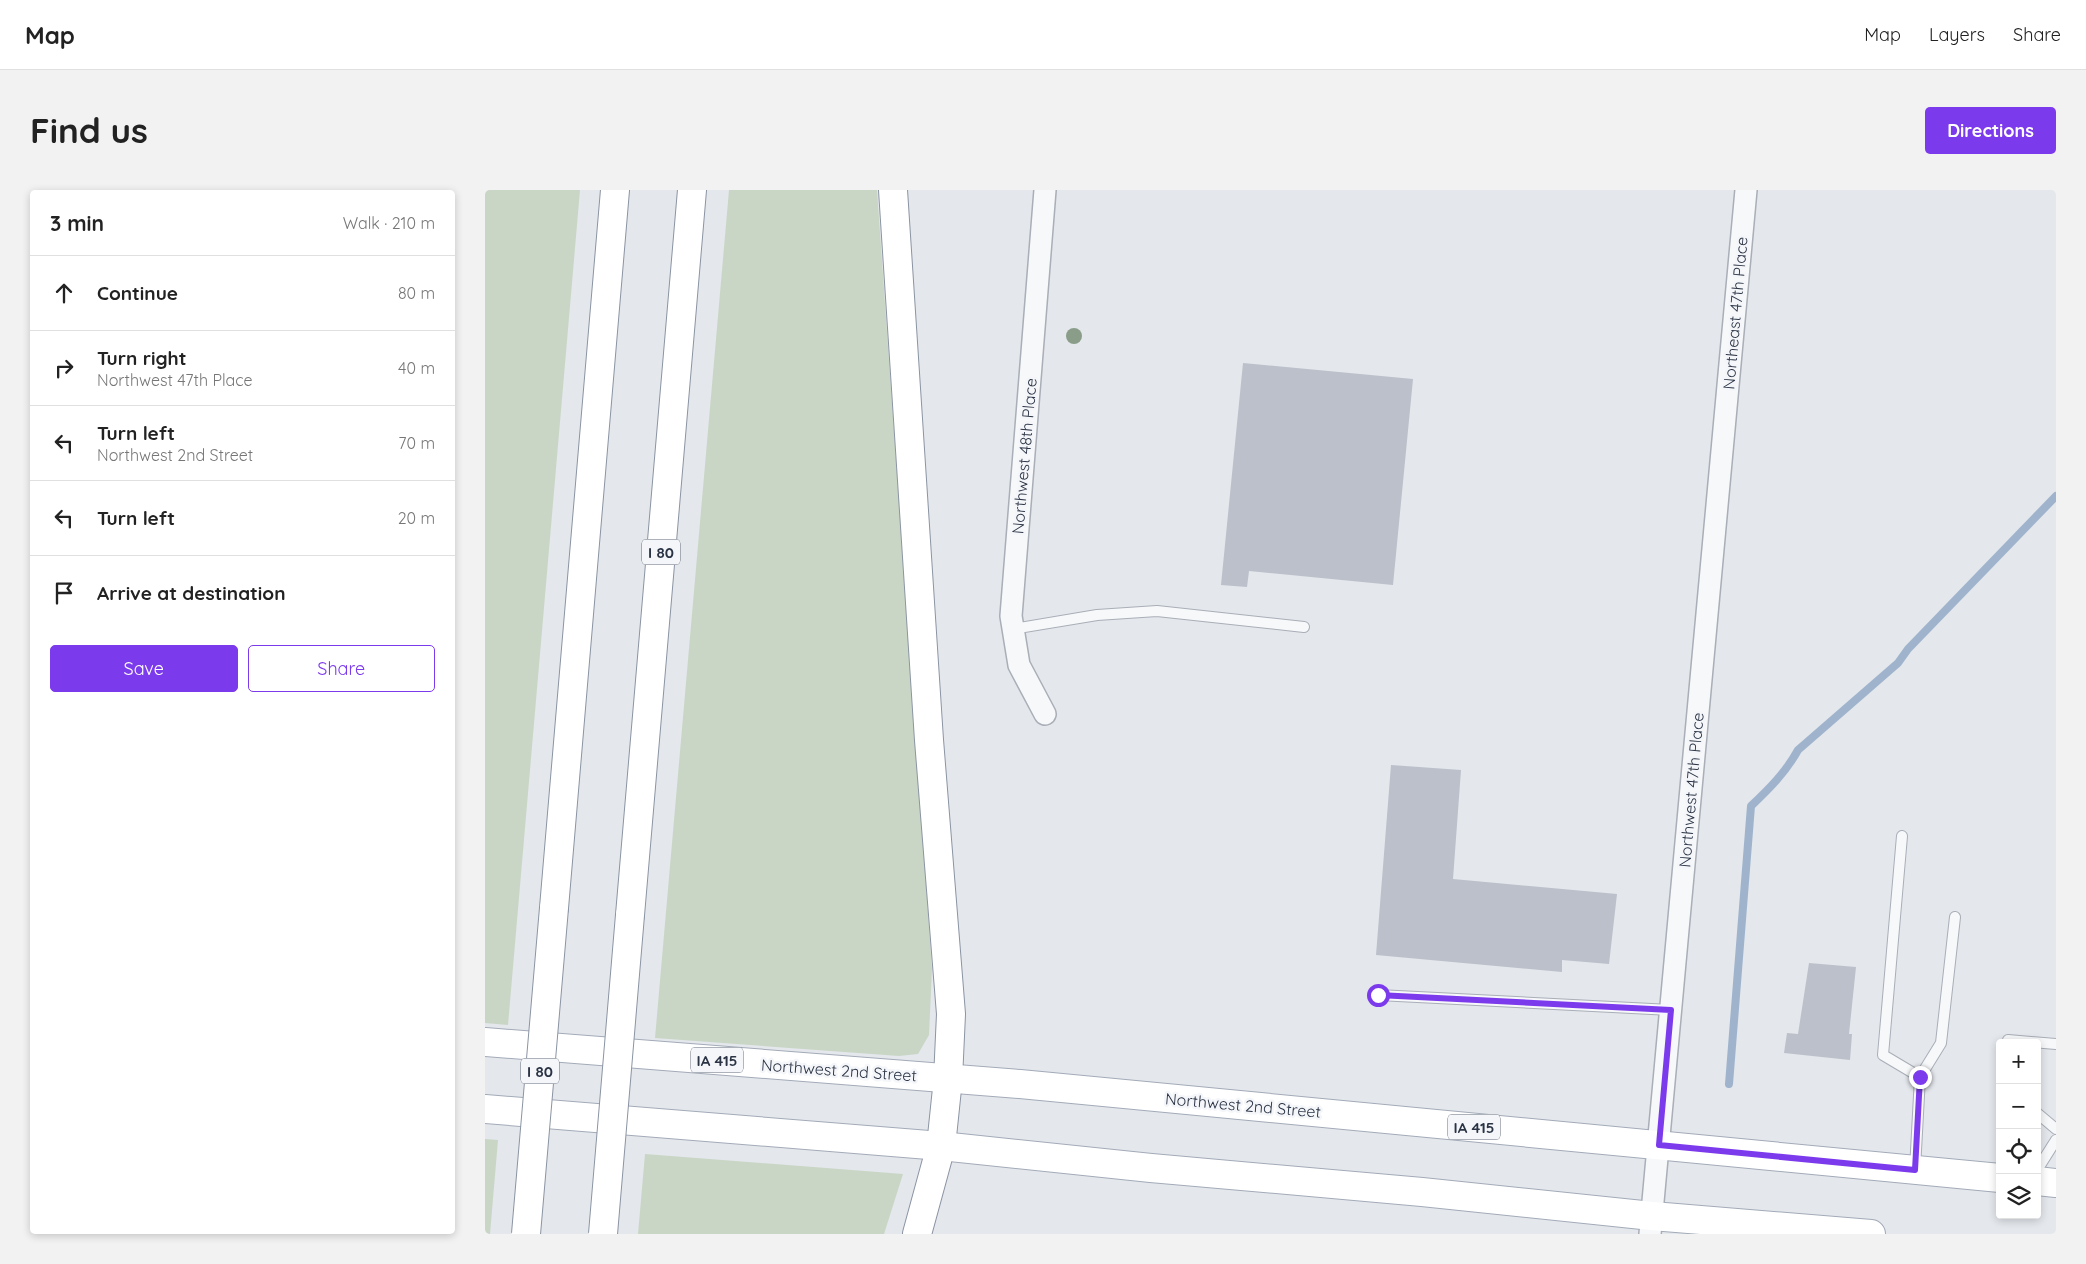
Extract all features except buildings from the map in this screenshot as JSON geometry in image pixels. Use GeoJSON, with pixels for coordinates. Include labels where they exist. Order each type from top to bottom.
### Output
{"type":"FeatureCollection","features":[{"type":"Feature","properties":{"kind":"main road","name":"I 80"},"geometry":{"type":"LineString","coordinates":[[526,1234],[615,190]]}},
{"type":"Feature","properties":{"kind":"main road","name":"I 80"},"geometry":{"type":"LineString","coordinates":[[603,1234],[692,190]]}},
{"type":"Feature","properties":{"kind":"main road"},"geometry":{"type":"LineString","coordinates":[[893,190],[929,740],[951,1014],[948,1079],[941,1146],[917,1234]]}},
{"type":"Feature","properties":{"kind":"main road","name":"Northwest 2nd Street"},"geometry":{"type":"LineString","coordinates":[[485,1042],[948,1079],[1996,1178]]}},
{"type":"Feature","properties":{"kind":"main road"},"geometry":{"type":"LineString","coordinates":[[485,1109],[941,1146],[1151,1168],[1422,1192],[1651,1225],[1871,1234]]}},
{"type":"Feature","properties":{"kind":"main road"},"geometry":{"type":"LineString","coordinates":[[2041,1181],[2056,1183]]}},
{"type":"Feature","properties":{"kind":"street","name":"Northwest 48th Place"},"geometry":{"type":"LineString","coordinates":[[1045,190],[1011,616],[1019,665],[1045,714]]}},
{"type":"Feature","properties":{"kind":"street","name":"Northeast 47th Place"},"geometry":{"type":"LineString","coordinates":[[1723,436],[1746,190]]}},
{"type":"Feature","properties":{"kind":"street","name":"Northwest 47th Place"},"geometry":{"type":"LineString","coordinates":[[1651,1225],[1723,436]]}},
{"type":"Feature","properties":{"kind":"lane"},"geometry":{"type":"LineString","coordinates":[[1013,629],[1097,615],[1157,611],[1304,627]]}},
{"type":"Feature","properties":{"kind":"lane"},"geometry":{"type":"LineString","coordinates":[[1902,836],[1883,1055],[1920,1077]]}},
{"type":"Feature","properties":{"kind":"lane"},"geometry":{"type":"LineString","coordinates":[[1915,1170],[1920,1077],[1941,1043],[1955,917]]}},
{"type":"Feature","properties":{"kind":"lane"},"geometry":{"type":"LineString","coordinates":[[1378,995],[1671,1010]]}},
{"type":"Feature","properties":{"kind":"lane"},"geometry":{"type":"LineString","coordinates":[[2041,1043],[2056,1044]]}},
{"type":"Feature","properties":{"kind":"lane"},"geometry":{"type":"LineString","coordinates":[[2041,1116],[2056,1129]]}},
{"type":"Feature","properties":{"kind":"lane"},"geometry":{"type":"LineString","coordinates":[[2041,1164],[2056,1140]]}},
{"type":"Feature","properties":{"kind":"green space"},"geometry":{"type":"Polygon","coordinates":[[[485,190],[580,190],[508,1025],[485,1023],[485,190]]]}},
{"type":"Feature","properties":{"kind":"green space"},"geometry":{"type":"Polygon","coordinates":[[[729,190],[877,190],[932,969],[929,1035],[918,1054],[899,1056],[655,1038],[729,190]]]}},
{"type":"Feature","properties":{"kind":"green space"},"geometry":{"type":"Polygon","coordinates":[[[485,1139],[498,1140],[490,1234],[485,1234],[485,1139]]]}},
{"type":"Feature","properties":{"kind":"green space"},"geometry":{"type":"Polygon","coordinates":[[[645,1154],[903,1174],[884,1234],[638,1234],[645,1154]]]}},
{"type":"Feature","properties":{"kind":"waterway"},"geometry":{"type":"LineString","coordinates":[[1729,1084],[1751,806],[1783,773],[1798,750],[1898,663],[1908,649],[2056,496]]}},
{"type":"Feature","properties":{"kind":"route"},"geometry":{"type":"LineString","coordinates":[[1378,995],[1671,1010],[1659,1145],[1915,1170],[1920,1077]]}}]}
